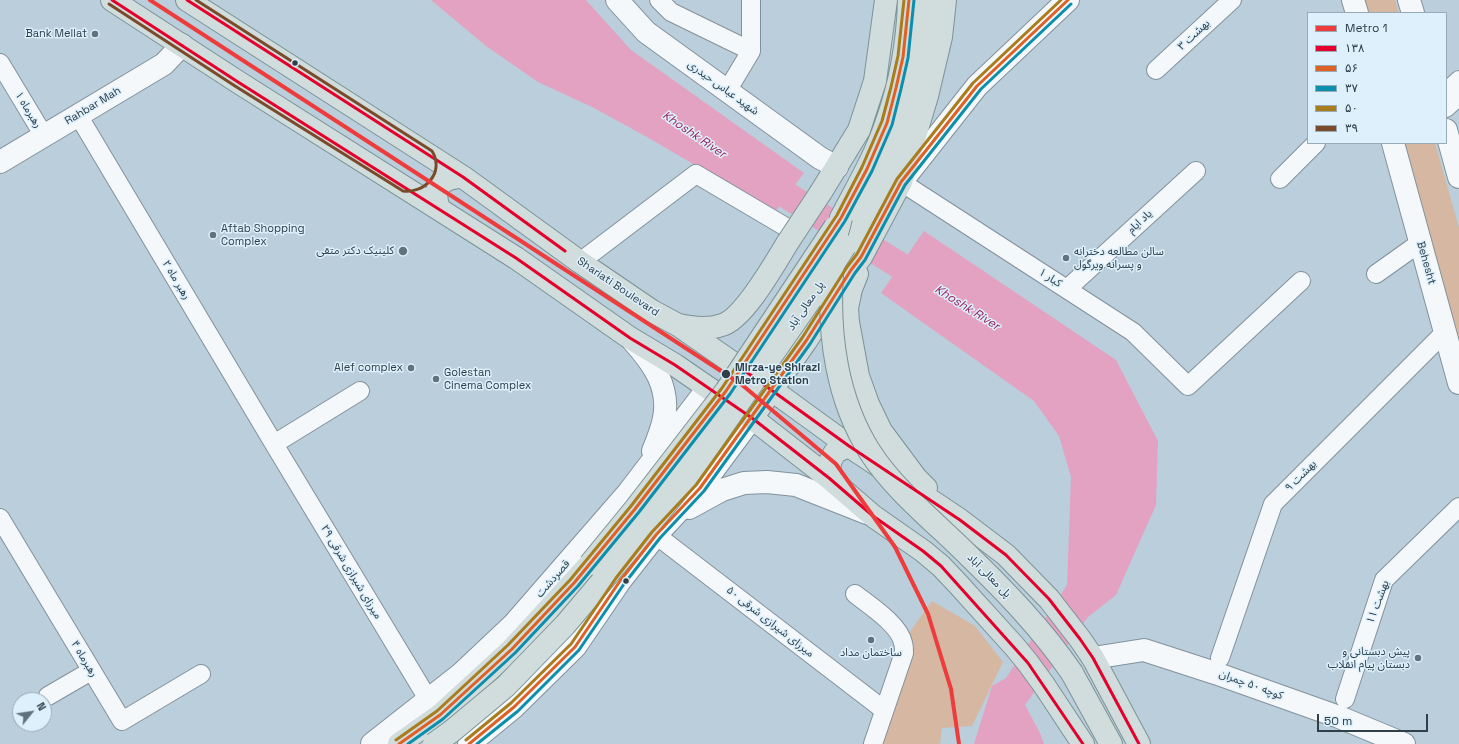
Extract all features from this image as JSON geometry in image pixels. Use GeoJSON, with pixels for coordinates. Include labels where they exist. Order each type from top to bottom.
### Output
{"type":"FeatureCollection","features":[{"type":"Feature","properties":{"kind":"main road"},"geometry":{"type":"LineString","coordinates":[[112,0],[516,258],[630,338],[752,418],[830,478],[873,516],[923,551],[941,566],[1015,647],[1044,685],[1083,744]]}},
{"type":"Feature","properties":{"kind":"main road","name":"Shariati Boulevard"},"geometry":{"type":"LineString","coordinates":[[187,0],[463,177],[580,262],[652,311],[678,325],[772,390],[849,446],[960,520]]}},
{"type":"Feature","properties":{"kind":"main road"},"geometry":{"type":"LineString","coordinates":[[678,325],[696,328],[721,326],[736,317],[750,301],[792,238],[859,130],[875,82],[886,0]]}},
{"type":"Feature","properties":{"kind":"main road"},"geometry":{"type":"LineString","coordinates":[[841,218],[860,183],[887,123],[903,57],[909,0]]}},
{"type":"Feature","properties":{"kind":"main road"},"geometry":{"type":"LineString","coordinates":[[926,0],[916,74],[908,113],[887,174],[853,262],[851,289],[847,308],[848,322],[858,376],[868,404],[881,431],[916,478],[960,520],[1006,555],[1049,599],[1080,639],[1093,658],[1139,744]]}},
{"type":"Feature","properties":{"kind":"main road"},"geometry":{"type":"LineString","coordinates":[[752,418],[806,341],[853,262],[882,219],[901,182],[929,89],[941,37],[945,0]]}},
{"type":"Feature","properties":{"kind":"main road"},"geometry":{"type":"LineString","coordinates":[[405,186],[420,184],[428,179],[431,163],[428,155]]}},
{"type":"Feature","properties":{"kind":"main road"},"geometry":{"type":"LineString","coordinates":[[439,208],[436,194],[439,186],[449,178],[463,177]]}},
{"type":"Feature","properties":{"kind":"main road","name":"پل معالی آباد"},"geometry":{"type":"LineString","coordinates":[[399,744],[440,715],[512,648],[590,564],[635,509],[726,391],[841,218]]}},
{"type":"Feature","properties":{"kind":"main road","name":"پل معالی آباد"},"geometry":{"type":"LineString","coordinates":[[841,218],[834,246],[831,318],[839,376],[854,424],[870,453],[884,471],[915,505],[1021,608],[1058,652],[1072,673],[1112,744]]}},
{"type":"Feature","properties":{"kind":"main road","name":"پل معالی آباد"},"geometry":{"type":"LineString","coordinates":[[434,744],[452,732],[506,686],[565,625],[636,541],[687,477],[808,302],[853,262]]}},
{"type":"Feature","properties":{"kind":"main road"},"geometry":{"type":"LineString","coordinates":[[750,301],[754,314],[763,327],[767,330],[782,338],[806,341]]}},
{"type":"Feature","properties":{"kind":"main road"},"geometry":{"type":"LineString","coordinates":[[708,388],[729,360]]}},
{"type":"Feature","properties":{"kind":"main road"},"geometry":{"type":"LineString","coordinates":[[830,478],[830,462],[835,452],[849,446]]}},
{"type":"Feature","properties":{"kind":"street","name":"شهید عباس حیدری"},"geometry":{"type":"LineString","coordinates":[[617,0],[646,32],[820,158],[837,167]]}},
{"type":"Feature","properties":{"kind":"street"},"geometry":{"type":"LineString","coordinates":[[659,0],[671,12],[752,51]]}},
{"type":"Feature","properties":{"kind":"street"},"geometry":{"type":"LineString","coordinates":[[727,91],[752,51],[751,0]]}},
{"type":"Feature","properties":{"kind":"street"},"geometry":{"type":"LineString","coordinates":[[901,182],[977,86],[1068,0]]}},
{"type":"Feature","properties":{"kind":"street","name":"۳ بهشت"},"geometry":{"type":"LineString","coordinates":[[1156,70],[1232,0]]}},
{"type":"Feature","properties":{"kind":"street"},"geometry":{"type":"LineString","coordinates":[[1354,0],[1357,12]]}},
{"type":"Feature","properties":{"kind":"street"},"geometry":{"type":"LineString","coordinates":[[1409,0],[1413,12]]}},
{"type":"Feature","properties":{"kind":"street","name":"Rahbar Mah"},"geometry":{"type":"LineString","coordinates":[[0,162],[164,64],[182,45]]}},
{"type":"Feature","properties":{"kind":"street","name":"۱ رهبرماه"},"geometry":{"type":"LineString","coordinates":[[0,63],[44,136]]}},
{"type":"Feature","properties":{"kind":"street"},"geometry":{"type":"LineString","coordinates":[[1447,91],[1459,80]]}},
{"type":"Feature","properties":{"kind":"street"},"geometry":{"type":"LineString","coordinates":[[1447,107],[1459,96]]}},
{"type":"Feature","properties":{"kind":"street","name":"۲ رهبر ماه"},"geometry":{"type":"LineString","coordinates":[[78,115],[274,444]]}},
{"type":"Feature","properties":{"kind":"street"},"geometry":{"type":"LineString","coordinates":[[1447,134],[1459,177]]}},
{"type":"Feature","properties":{"kind":"street"},"geometry":{"type":"LineString","coordinates":[[1280,179],[1315,144]]}},
{"type":"Feature","properties":{"kind":"street","name":"Behesht"},"geometry":{"type":"LineString","coordinates":[[1393,144],[1459,383]]}},
{"type":"Feature","properties":{"kind":"street","name":"یاد ایام"},"geometry":{"type":"LineString","coordinates":[[1067,289],[1196,170]]}},
{"type":"Feature","properties":{"kind":"street"},"geometry":{"type":"LineString","coordinates":[[580,262],[696,174],[792,238]]}},
{"type":"Feature","properties":{"kind":"street","name":"۱ کبار"},"geometry":{"type":"LineString","coordinates":[[901,182],[1133,332],[1188,386],[1301,281]]}},
{"type":"Feature","properties":{"kind":"street"},"geometry":{"type":"LineString","coordinates":[[1376,274],[1420,242]]}},
{"type":"Feature","properties":{"kind":"street","name":"۹ بهشت"},"geometry":{"type":"LineString","coordinates":[[1220,658],[1272,504],[1446,332]]}},
{"type":"Feature","properties":{"kind":"street"},"geometry":{"type":"LineString","coordinates":[[630,338],[652,363],[665,394],[664,418],[646,469]]}},
{"type":"Feature","properties":{"kind":"street","name":"قصردشت"},"geometry":{"type":"LineString","coordinates":[[372,744],[461,674],[514,624],[628,494],[670,437],[683,424],[708,388]]}},
{"type":"Feature","properties":{"kind":"street"},"geometry":{"type":"LineString","coordinates":[[274,444],[360,391]]}},
{"type":"Feature","properties":{"kind":"street"},"geometry":{"type":"LineString","coordinates":[[469,744],[514,707],[575,647],[620,581],[663,527],[700,488],[752,418]]}},
{"type":"Feature","properties":{"kind":"street"},"geometry":{"type":"LineString","coordinates":[[663,527],[679,500],[720,445],[721,438],[712,429],[688,422],[683,424]]}},
{"type":"Feature","properties":{"kind":"street","name":"۲۹ میرزای شیرازی شرقی"},"geometry":{"type":"LineString","coordinates":[[274,444],[428,699]]}},
{"type":"Feature","properties":{"kind":"street"},"geometry":{"type":"LineString","coordinates":[[663,527],[722,490],[744,483],[767,482],[796,485],[873,516]]}},
{"type":"Feature","properties":{"kind":"street","name":"۱۱ بهشت"},"geometry":{"type":"LineString","coordinates":[[1345,699],[1384,580],[1459,507]]}},
{"type":"Feature","properties":{"kind":"street","name":"۴ رهبرماه"},"geometry":{"type":"LineString","coordinates":[[0,518],[122,721],[201,674]]}},
{"type":"Feature","properties":{"kind":"street","name":"۵۰ میرزای شیرازی شرقی"},"geometry":{"type":"LineString","coordinates":[[663,527],[884,710]]}},
{"type":"Feature","properties":{"kind":"street"},"geometry":{"type":"LineString","coordinates":[[855,594],[891,624],[899,634],[903,643],[904,653],[873,744]]}},
{"type":"Feature","properties":{"kind":"street","name":"کوچه ۵۰ چمران"},"geometry":{"type":"LineString","coordinates":[[1093,658],[1144,650],[1237,680],[1339,717],[1404,744]]}},
{"type":"Feature","properties":{"kind":"street"},"geometry":{"type":"LineString","coordinates":[[52,694],[91,671]]}},
{"type":"Feature","properties":{"kind":"shaded area"},"geometry":{"type":"Polygon","coordinates":[[[1361,0],[1395,0],[1399,12],[1364,12],[1361,0]]]}},
{"type":"Feature","properties":{"kind":"shaded area"},"geometry":{"type":"Polygon","coordinates":[[[1399,144],[1435,144],[1459,228],[1459,364],[1399,144]]]}},
{"type":"Feature","properties":{"kind":"shaded area"},"geometry":{"type":"Polygon","coordinates":[[[932,601],[975,626],[1003,662],[972,726],[942,728],[940,744],[878,744],[914,647],[909,633],[932,601]]]}},
{"type":"Feature","properties":{"kind":"water"},"geometry":{"type":"Polygon","coordinates":[[[431,0],[586,0],[631,50],[804,173],[775,212],[647,137],[592,107],[538,82],[486,46],[431,0]]]}},
{"type":"Feature","properties":{"kind":"water"},"geometry":{"type":"Polygon","coordinates":[[[924,231],[1116,360],[1158,441],[1156,505],[1116,595],[1088,617],[1025,705],[1040,733],[1044,744],[974,744],[992,686],[1006,678],[1067,585],[1071,477],[1059,436],[1034,401],[881,293],[924,231]]]}},
{"type":"Feature","properties":{"kind":"waterway","name":"Khoshk River"},"geometry":{"type":"LineString","coordinates":[[756,176],[931,285]]}},
{"type":"Feature","properties":{"kind":"metro line","name":"1"},"geometry":{"type":"LineString","coordinates":[[150,0],[741,384],[836,464],[895,547],[928,614],[951,689],[959,744]]}},
{"type":"Feature","properties":{"kind":"transit line","name":"۱۳۸"},"geometry":{"type":"LineString","coordinates":[[112,0],[238,82],[516,258],[630,338],[675,365],[752,418],[829,478],[873,516],[923,551],[941,566],[1028,663],[1083,744]]}},
{"type":"Feature","properties":{"kind":"transit line","name":"۱۳۸"},"geometry":{"type":"LineString","coordinates":[[187,0],[463,177],[565,251]]}},
{"type":"Feature","properties":{"kind":"transit line","name":"۳۹"},"geometry":{"type":"LineString","coordinates":[[109,4],[235,86],[403,191],[419,189],[431,180],[436,167],[432,151],[196,0]]}},
{"type":"Feature","properties":{"kind":"transit line","name":"۵۰"},"geometry":{"type":"LineString","coordinates":[[396,740],[437,711],[508,645],[570,580],[631,506],[722,388],[837,215],[862,167],[882,121],[891,87],[898,56],[904,0]]}},
{"type":"Feature","properties":{"kind":"transit line","name":"۵۶"},"geometry":{"type":"LineString","coordinates":[[399,744],[440,715],[512,649],[574,583],[635,509],[726,391],[841,218],[867,169],[887,123],[896,88],[903,57],[909,0]]}},
{"type":"Feature","properties":{"kind":"transit line","name":"۳۷"},"geometry":{"type":"LineString","coordinates":[[408,744],[443,719],[515,653],[578,586],[639,512],[730,394],[845,221],[872,171],[892,125],[901,89],[908,58],[914,0]]}},
{"type":"Feature","properties":{"kind":"transit line","name":"۵۰"},"geometry":{"type":"LineString","coordinates":[[466,740],[511,703],[571,644],[616,578],[652,532],[696,485],[802,338],[847,267],[857,254],[897,179],[973,83],[1061,0]]}},
{"type":"Feature","properties":{"kind":"transit line","name":"۵۶"},"geometry":{"type":"LineString","coordinates":[[469,744],[514,707],[575,647],[620,581],[656,535],[700,488],[806,341],[851,270],[861,257],[901,182],[977,86],[1068,0]]}},
{"type":"Feature","properties":{"kind":"transit line","name":"۳۷"},"geometry":{"type":"LineString","coordinates":[[477,744],[518,711],[579,650],[624,584],[660,538],[704,491],[810,344],[855,273],[865,260],[905,185],[981,89],[1071,4]]}},
{"type":"Feature","properties":{"kind":"transit line","name":"۱۳۸"},"geometry":{"type":"LineString","coordinates":[[745,371],[849,446],[960,520],[1006,555],[1049,599],[1080,639],[1093,658],[1139,744]]}},
{"type":"Feature","properties":{"kind":"place","name":"Bank Mellat"},"geometry":{"type":"Point","coordinates":[95,34]}},
{"type":"Feature","properties":{"kind":"place","name":"Aftab Shopping Complex"},"geometry":{"type":"Point","coordinates":[213,235]}},
{"type":"Feature","properties":{"kind":"place","name":"کلینیک دکتر متقی"},"geometry":{"type":"Point","coordinates":[403,251]}},
{"type":"Feature","properties":{"kind":"place","name":"سالن مطالعه دخترانه و پسرانه ویرگول"},"geometry":{"type":"Point","coordinates":[1066,258]}},
{"type":"Feature","properties":{"kind":"place","name":"Alef complex"},"geometry":{"type":"Point","coordinates":[411,368]}},
{"type":"Feature","properties":{"kind":"place","name":"Mirza-ye Shirazi Metro Station"},"geometry":{"type":"Point","coordinates":[726,374]}},
{"type":"Feature","properties":{"kind":"place","name":"Golestan Cinema Complex"},"geometry":{"type":"Point","coordinates":[436,379]}},
{"type":"Feature","properties":{"kind":"place","name":"ساختمان مداد"},"geometry":{"type":"Point","coordinates":[871,640]}},
{"type":"Feature","properties":{"kind":"place","name":"پیش دبستانی و دبستان پیام انقلاب"},"geometry":{"type":"Point","coordinates":[1418,658]}}]}
